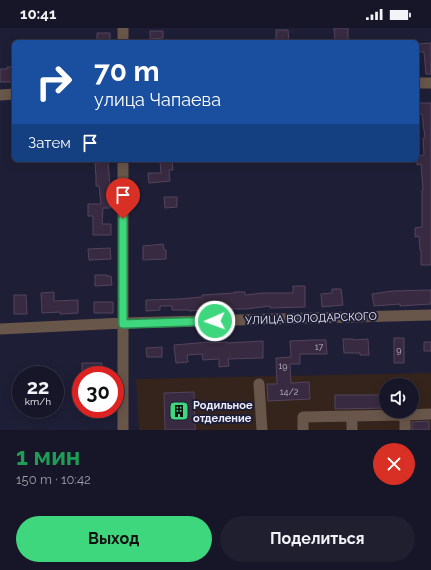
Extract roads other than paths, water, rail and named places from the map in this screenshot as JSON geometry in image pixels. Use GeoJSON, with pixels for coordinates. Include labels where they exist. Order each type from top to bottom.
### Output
{"type":"FeatureCollection","features":[{"type":"Feature","properties":{"kind":"street"},"geometry":{"type":"LineString","coordinates":[[123,28],[123,40]]}},
{"type":"Feature","properties":{"kind":"street"},"geometry":{"type":"LineString","coordinates":[[419,83],[431,83]]}},
{"type":"Feature","properties":{"kind":"street"},"geometry":{"type":"LineString","coordinates":[[0,95],[12,94]]}},
{"type":"Feature","properties":{"kind":"street"},"geometry":{"type":"LineString","coordinates":[[123,162],[123,430]]}},
{"type":"Feature","properties":{"kind":"street","name":"УЛИЦА ВОЛОДАРСКОГО"},"geometry":{"type":"LineString","coordinates":[[0,329],[431,315]]}},
{"type":"Feature","properties":{"kind":"street"},"geometry":{"type":"LineString","coordinates":[[259,384],[262,430]]}},
{"type":"Feature","properties":{"kind":"street"},"geometry":{"type":"LineString","coordinates":[[419,414],[431,414]]}},
{"type":"Feature","properties":{"kind":"street"},"geometry":{"type":"LineString","coordinates":[[303,430],[303,417],[379,415]]}},
{"type":"Feature","properties":{"kind":"street"},"geometry":{"type":"LineString","coordinates":[[352,416],[352,430]]}},
{"type":"Feature","properties":{"kind":"street"},"geometry":{"type":"LineString","coordinates":[[405,418],[405,430]]}},
{"type":"Feature","properties":{"kind":"place","name":"Родильное отделение"},"geometry":{"type":"Point","coordinates":[179,411]}}]}
